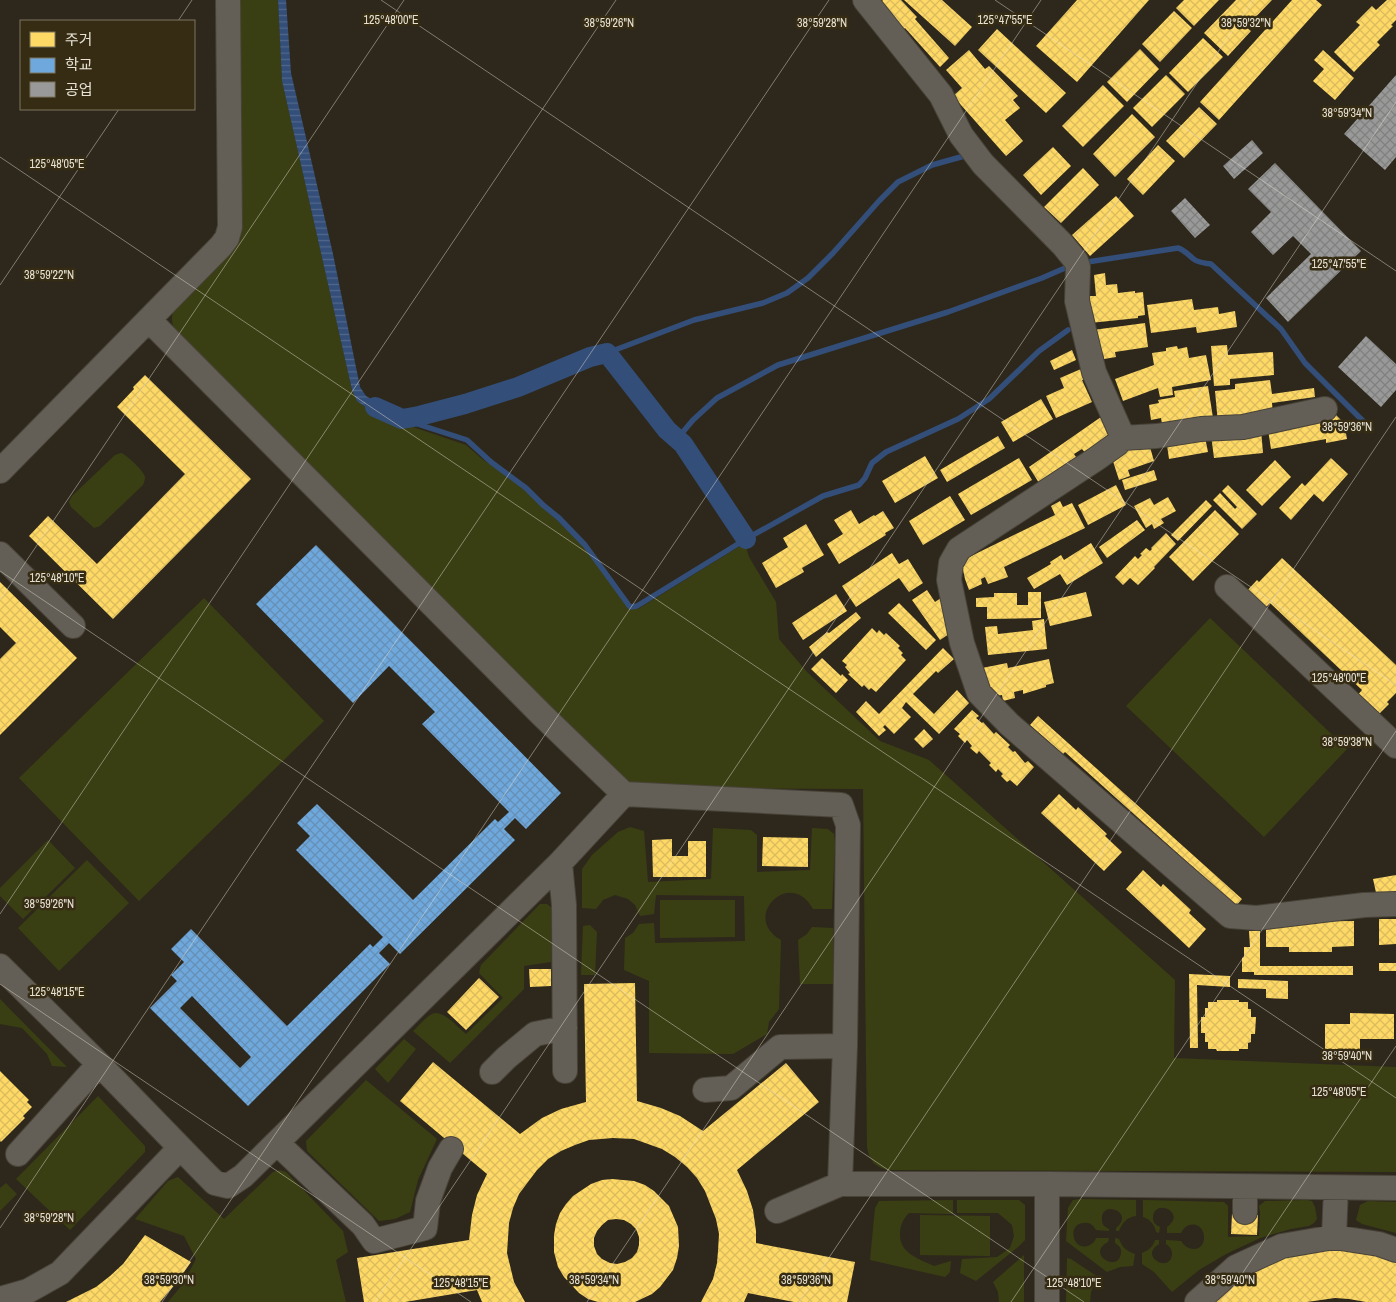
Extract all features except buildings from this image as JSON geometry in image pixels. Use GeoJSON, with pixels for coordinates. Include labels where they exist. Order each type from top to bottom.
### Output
{"type":"FeatureCollection","features":[{"type":"Feature","properties":{"kind":"street"},"geometry":{"type":"LineString","coordinates":[[0,471],[222,246],[227,238],[230,227],[228,0]]}},
{"type":"Feature","properties":{"kind":"street"},"geometry":{"type":"LineString","coordinates":[[865,0],[941,95],[961,135],[983,164],[1063,245],[1077,264],[1077,301],[1094,372],[1122,438],[1118,444],[1096,460],[959,549],[951,563],[950,580],[962,643],[980,693],[1009,724],[1230,916],[1257,918],[1364,905],[1396,904]]}},
{"type":"Feature","properties":{"kind":"street"},"geometry":{"type":"LineString","coordinates":[[149,320],[542,715],[624,794],[841,805],[848,825],[845,1046],[840,1184]]}},
{"type":"Feature","properties":{"kind":"street"},"geometry":{"type":"LineString","coordinates":[[1122,438],[1157,436],[1201,429],[1243,427],[1325,409]]}},
{"type":"Feature","properties":{"kind":"street"},"geometry":{"type":"LineString","coordinates":[[0,554],[74,626]]}},
{"type":"Feature","properties":{"kind":"street"},"geometry":{"type":"LineString","coordinates":[[1227,587],[1396,746]]}},
{"type":"Feature","properties":{"kind":"street"},"geometry":{"type":"LineString","coordinates":[[0,966],[215,1183],[228,1186],[243,1176],[277,1143],[560,863],[624,794]]}},
{"type":"Feature","properties":{"kind":"street"},"geometry":{"type":"LineString","coordinates":[[560,863],[564,905],[565,1071]]}},
{"type":"Feature","properties":{"kind":"street"},"geometry":{"type":"LineString","coordinates":[[492,1072],[535,1034],[565,1028]]}},
{"type":"Feature","properties":{"kind":"street"},"geometry":{"type":"LineString","coordinates":[[705,1090],[731,1088],[780,1047],[845,1046]]}},
{"type":"Feature","properties":{"kind":"street"},"geometry":{"type":"LineString","coordinates":[[18,1154],[99,1064]]}},
{"type":"Feature","properties":{"kind":"street"},"geometry":{"type":"LineString","coordinates":[[277,1143],[364,1226],[374,1241],[425,1228],[428,1201],[440,1168],[451,1149]]}},
{"type":"Feature","properties":{"kind":"street"},"geometry":{"type":"LineString","coordinates":[[0,1299],[28,1291],[60,1273],[180,1148]]}},
{"type":"Feature","properties":{"kind":"street"},"geometry":{"type":"LineString","coordinates":[[777,1211],[840,1184],[1396,1188]]}},
{"type":"Feature","properties":{"kind":"street"},"geometry":{"type":"LineString","coordinates":[[1046,1302],[1048,1184]]}},
{"type":"Feature","properties":{"kind":"street"},"geometry":{"type":"LineString","coordinates":[[1245,1212],[1246,1187]]}},
{"type":"Feature","properties":{"kind":"street"},"geometry":{"type":"LineString","coordinates":[[1334,1237],[1336,1188]]}},
{"type":"Feature","properties":{"kind":"street"},"geometry":{"type":"LineString","coordinates":[[1197,1302],[1236,1267],[1282,1246],[1334,1237],[1379,1244],[1396,1250]]}},
{"type":"Feature","properties":{"kind":"green space"},"geometry":{"type":"Polygon","coordinates":[[[241,0],[278,0],[282,81],[352,390],[358,401],[364,406],[410,426],[466,445],[525,490],[584,547],[630,609],[638,609],[745,543],[749,557],[776,602],[779,639],[807,672],[880,741],[929,760],[1175,980],[1174,1058],[1396,1067],[1396,1172],[887,1170],[873,1162],[867,1147],[863,789],[632,788],[627,785],[176,334],[172,320],[175,307],[241,238],[241,0]]]}},
{"type":"Feature","properties":{"kind":"green space"},"geometry":{"type":"Polygon","coordinates":[[[121,453],[142,471],[145,480],[143,485],[100,526],[94,528],[71,507],[69,502],[72,496],[115,455],[121,453]]]}},
{"type":"Feature","properties":{"kind":"green space"},"geometry":{"type":"Polygon","coordinates":[[[204,598],[324,721],[139,901],[19,778],[204,598]]]}},
{"type":"Feature","properties":{"kind":"green space"},"geometry":{"type":"Polygon","coordinates":[[[1210,618],[1347,749],[1264,837],[1126,706],[1210,618]]]}},
{"type":"Feature","properties":{"kind":"green space"},"geometry":{"type":"Polygon","coordinates":[[[630,827],[644,831],[648,882],[711,879],[713,828],[751,830],[757,835],[757,872],[810,870],[812,828],[828,829],[834,834],[832,909],[813,909],[804,898],[794,893],[785,893],[769,905],[766,914],[766,924],[773,934],[781,940],[779,1009],[769,1022],[767,1034],[733,1054],[649,1053],[649,981],[624,970],[625,938],[633,933],[639,924],[654,923],[655,943],[745,941],[744,896],[656,895],[654,914],[640,916],[635,905],[628,899],[615,895],[603,900],[596,909],[582,908],[582,869],[592,855],[618,832],[630,827]]]}},
{"type":"Feature","properties":{"kind":"green space"},"geometry":{"type":"Polygon","coordinates":[[[48,840],[75,868],[23,919],[0,896],[0,888],[48,840]]]}},
{"type":"Feature","properties":{"kind":"green space"},"geometry":{"type":"Polygon","coordinates":[[[87,860],[129,903],[59,971],[18,928],[87,860]]]}},
{"type":"Feature","properties":{"kind":"green space"},"geometry":{"type":"Polygon","coordinates":[[[660,900],[735,900],[735,937],[660,938],[660,900]]]}},
{"type":"Feature","properties":{"kind":"green space"},"geometry":{"type":"Polygon","coordinates":[[[540,904],[547,904],[551,907],[551,962],[524,966],[524,989],[450,1063],[413,1031],[427,1017],[436,1013],[450,1019],[466,1034],[503,998],[479,973],[481,965],[540,904]]]}},
{"type":"Feature","properties":{"kind":"green space"},"geometry":{"type":"Polygon","coordinates":[[[590,925],[597,932],[595,975],[581,975],[583,926],[590,925]]]}},
{"type":"Feature","properties":{"kind":"green space"},"geometry":{"type":"Polygon","coordinates":[[[812,927],[833,928],[833,984],[800,984],[798,940],[807,934],[812,927]]]}},
{"type":"Feature","properties":{"kind":"green space"},"geometry":{"type":"Polygon","coordinates":[[[0,999],[67,1067],[52,1066],[47,1054],[22,1028],[0,1024],[0,999]]]}},
{"type":"Feature","properties":{"kind":"green space"},"geometry":{"type":"Polygon","coordinates":[[[404,1039],[416,1049],[388,1083],[375,1069],[404,1039]]]}},
{"type":"Feature","properties":{"kind":"green space"},"geometry":{"type":"Polygon","coordinates":[[[366,1080],[437,1139],[418,1180],[410,1212],[395,1219],[379,1221],[307,1151],[306,1141],[366,1080]]]}},
{"type":"Feature","properties":{"kind":"green space"},"geometry":{"type":"Polygon","coordinates":[[[98,1096],[145,1146],[145,1152],[70,1230],[16,1179],[98,1096]]]}},
{"type":"Feature","properties":{"kind":"green space"},"geometry":{"type":"Polygon","coordinates":[[[280,1170],[286,1172],[343,1231],[348,1252],[336,1260],[346,1302],[168,1302],[182,1285],[196,1259],[184,1236],[135,1219],[168,1181],[178,1177],[224,1219],[273,1172],[280,1170]]]}},
{"type":"Feature","properties":{"kind":"green space"},"geometry":{"type":"Polygon","coordinates":[[[6,1183],[17,1194],[0,1211],[0,1188],[6,1183]]]}},
{"type":"Feature","properties":{"kind":"green space"},"geometry":{"type":"Polygon","coordinates":[[[953,1200],[953,1214],[909,1213],[903,1221],[900,1232],[903,1247],[917,1258],[934,1266],[951,1261],[950,1272],[945,1277],[870,1260],[875,1208],[879,1201],[953,1200]]]}},
{"type":"Feature","properties":{"kind":"green space"},"geometry":{"type":"Polygon","coordinates":[[[957,1200],[1019,1200],[1025,1205],[1025,1240],[976,1281],[960,1273],[962,1259],[997,1257],[1010,1248],[1014,1236],[1012,1225],[998,1213],[957,1213],[957,1200]]]}},
{"type":"Feature","properties":{"kind":"green space"},"geometry":{"type":"Polygon","coordinates":[[[1073,1200],[1136,1200],[1136,1216],[1125,1221],[1119,1231],[1116,1231],[1116,1228],[1121,1222],[1122,1217],[1116,1210],[1111,1209],[1106,1210],[1102,1220],[1103,1225],[1109,1231],[1096,1230],[1091,1224],[1086,1223],[1075,1227],[1074,1232],[1075,1241],[1078,1245],[1083,1246],[1088,1246],[1096,1238],[1109,1238],[1100,1252],[1105,1260],[1110,1262],[1115,1262],[1119,1259],[1121,1250],[1115,1243],[1115,1238],[1119,1239],[1129,1252],[1135,1254],[1133,1266],[1120,1267],[1107,1272],[1066,1241],[1068,1208],[1073,1200]]]}},
{"type":"Feature","properties":{"kind":"green space"},"geometry":{"type":"Polygon","coordinates":[[[1143,1200],[1224,1202],[1228,1206],[1228,1237],[1259,1236],[1259,1206],[1265,1201],[1312,1201],[1317,1219],[1309,1226],[1260,1238],[1226,1254],[1199,1270],[1172,1292],[1154,1272],[1142,1264],[1142,1253],[1153,1245],[1155,1240],[1159,1240],[1159,1244],[1153,1249],[1152,1254],[1157,1261],[1167,1263],[1170,1260],[1172,1251],[1166,1244],[1166,1240],[1181,1241],[1188,1248],[1194,1249],[1202,1244],[1204,1235],[1199,1226],[1195,1225],[1189,1225],[1181,1233],[1167,1233],[1167,1227],[1174,1216],[1168,1209],[1163,1208],[1158,1208],[1154,1212],[1154,1221],[1160,1227],[1159,1233],[1156,1232],[1152,1223],[1143,1217],[1143,1200]]]}},
{"type":"Feature","properties":{"kind":"green space"},"geometry":{"type":"Polygon","coordinates":[[[1368,1201],[1396,1202],[1396,1233],[1362,1224],[1356,1220],[1360,1205],[1368,1201]]]}},
{"type":"Feature","properties":{"kind":"green space"},"geometry":{"type":"Polygon","coordinates":[[[920,1215],[990,1216],[990,1256],[920,1255],[920,1215]]]}},
{"type":"Feature","properties":{"kind":"green space"},"geometry":{"type":"Polygon","coordinates":[[[1024,1255],[1024,1302],[999,1302],[998,1292],[993,1282],[1024,1255]]]}},
{"type":"Feature","properties":{"kind":"green space"},"geometry":{"type":"Polygon","coordinates":[[[1067,1258],[1098,1277],[1091,1292],[1090,1302],[1066,1302],[1067,1258]]]}},
{"type":"Feature","properties":{"kind":"water"},"geometry":{"type":"Polygon","coordinates":[[[278,0],[286,0],[291,73],[333,254],[360,387],[366,396],[400,415],[399,422],[364,406],[357,401],[352,390],[282,81],[278,0]]]}},
{"type":"Feature","properties":{"kind":"waterway"},"geometry":{"type":"LineString","coordinates":[[607,353],[694,320],[763,303],[787,293],[808,278],[898,182],[932,165],[968,155]]}},
{"type":"Feature","properties":{"kind":"waterway"},"geometry":{"type":"LineString","coordinates":[[1081,263],[1178,248],[1197,261],[1211,264],[1281,329],[1305,363],[1371,429]]}},
{"type":"Feature","properties":{"kind":"waterway"},"geometry":{"type":"LineString","coordinates":[[677,439],[693,420],[717,398],[778,365],[948,312],[1042,278],[1072,265]]}},
{"type":"Feature","properties":{"kind":"waterway"},"geometry":{"type":"LineString","coordinates":[[402,419],[467,440],[491,462],[526,488],[585,545],[630,607],[637,606],[746,539],[823,496],[859,485],[865,478],[872,463],[886,452],[958,419],[989,399],[1039,351],[1068,330]]}},
{"type":"Feature","properties":{"kind":"waterway"},"geometry":{"type":"LineString","coordinates":[[375,407],[402,419],[419,416],[518,387],[590,357],[607,353],[667,430],[683,444],[746,539]]}}]}
